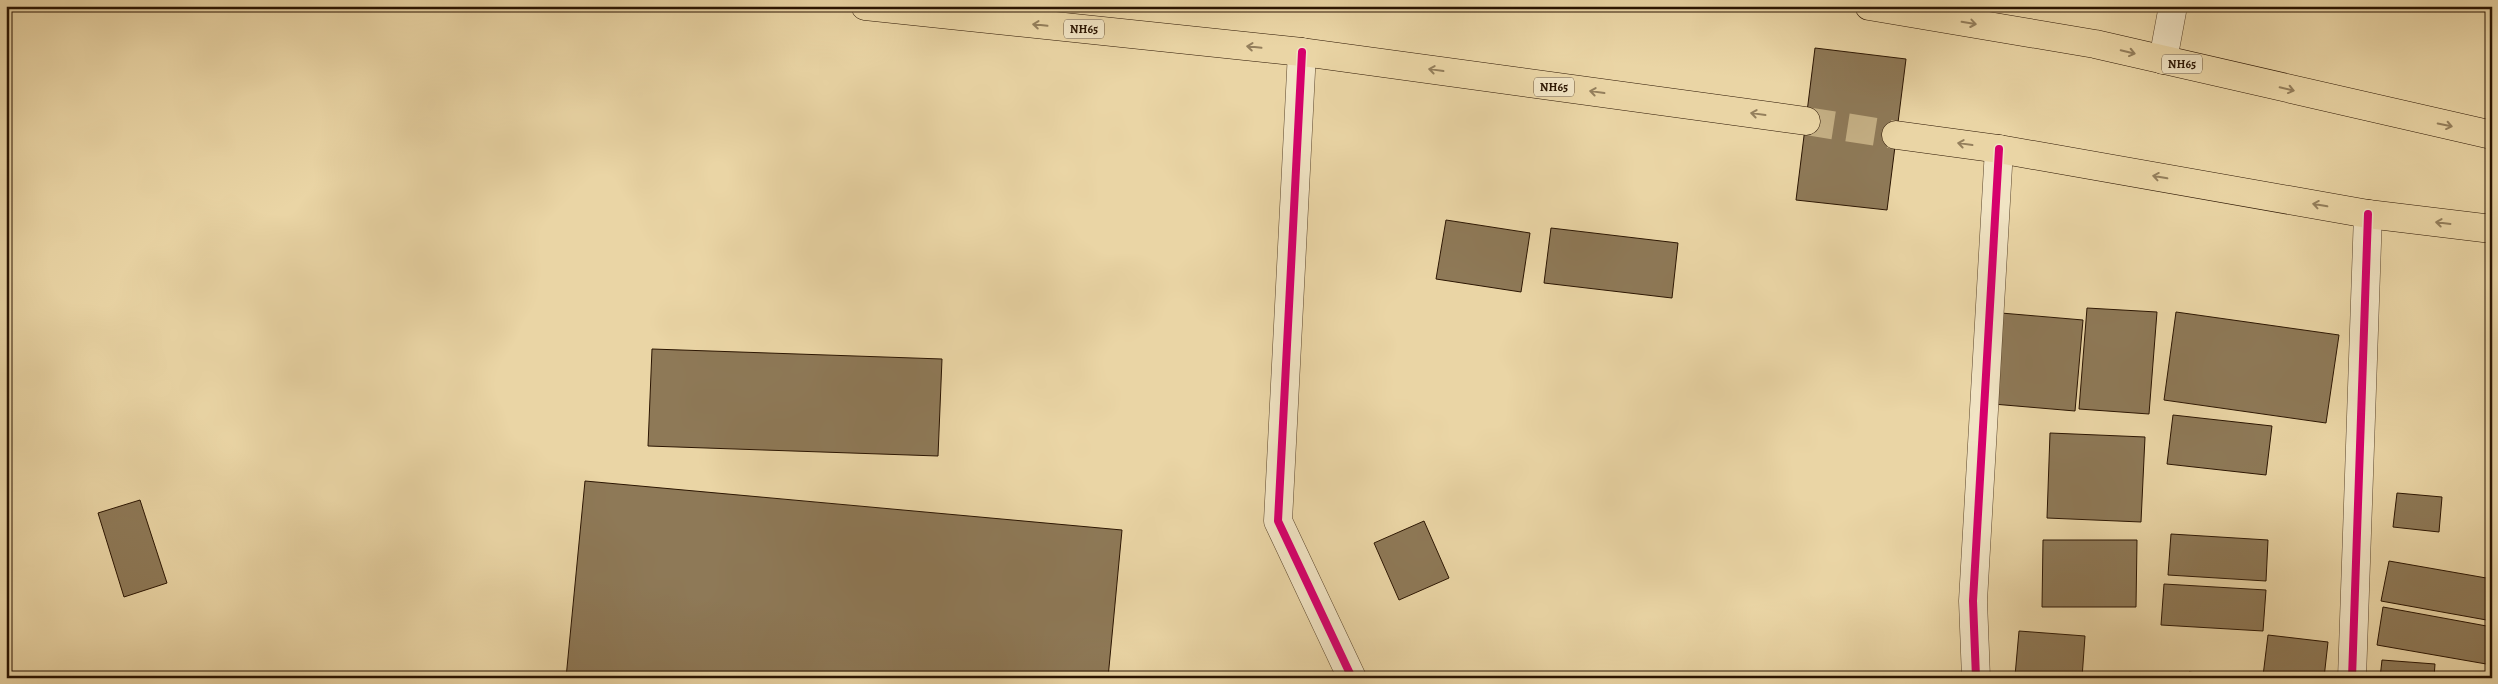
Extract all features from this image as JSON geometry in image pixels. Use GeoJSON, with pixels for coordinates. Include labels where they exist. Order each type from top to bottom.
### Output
{"type":"FeatureCollection","features":[{"type":"Feature","properties":{"kind":"highway","name":"NH65"},"geometry":{"type":"LineString","coordinates":[[865,6],[1302,52],[1806,121]]}},
{"type":"Feature","properties":{"kind":"highway","name":"NH65"},"geometry":{"type":"LineString","coordinates":[[1869,6],[2095,44],[2492,135]]}},
{"type":"Feature","properties":{"kind":"highway"},"geometry":{"type":"LineString","coordinates":[[1896,135],[1999,149],[2368,214],[2492,229]]}},
{"type":"Feature","properties":{"kind":"street"},"geometry":{"type":"LineString","coordinates":[[2163,60],[2173,6]]}},
{"type":"Feature","properties":{"kind":"street"},"geometry":{"type":"LineString","coordinates":[[1302,52],[1278,520],[1352,678]]}},
{"type":"Feature","properties":{"kind":"street"},"geometry":{"type":"LineString","coordinates":[[1976,678],[1973,601],[1999,149]]}},
{"type":"Feature","properties":{"kind":"street"},"geometry":{"type":"LineString","coordinates":[[2352,678],[2368,214]]}},
{"type":"Feature","properties":{"kind":"building"},"geometry":{"type":"Polygon","coordinates":[[[1815,48],[1906,59],[1887,210],[1796,200],[1815,48]]]}},
{"type":"Feature","properties":{"kind":"building"},"geometry":{"type":"Polygon","coordinates":[[[1446,220],[1530,233],[1521,292],[1436,279],[1446,220]]]}},
{"type":"Feature","properties":{"kind":"building"},"geometry":{"type":"Polygon","coordinates":[[[1551,228],[1678,243],[1672,298],[1544,283],[1551,228]]]}},
{"type":"Feature","properties":{"kind":"building"},"geometry":{"type":"Polygon","coordinates":[[[2087,308],[2157,312],[2149,414],[2079,409],[2087,308]]]}},
{"type":"Feature","properties":{"kind":"building"},"geometry":{"type":"Polygon","coordinates":[[[2176,312],[2339,335],[2326,423],[2164,400],[2176,312]]]}},
{"type":"Feature","properties":{"kind":"building"},"geometry":{"type":"Polygon","coordinates":[[[2001,313],[2083,320],[2075,411],[1993,404],[2001,313]]]}},
{"type":"Feature","properties":{"kind":"building"},"geometry":{"type":"Polygon","coordinates":[[[652,349],[942,359],[938,456],[648,446],[652,349]]]}},
{"type":"Feature","properties":{"kind":"building"},"geometry":{"type":"Polygon","coordinates":[[[2173,415],[2272,426],[2266,475],[2167,464],[2173,415]]]}},
{"type":"Feature","properties":{"kind":"building"},"geometry":{"type":"Polygon","coordinates":[[[2050,433],[2145,437],[2141,522],[2047,518],[2050,433]]]}},
{"type":"Feature","properties":{"kind":"building"},"geometry":{"type":"Polygon","coordinates":[[[585,481],[1122,530],[1108,678],[566,678],[585,481]]]}},
{"type":"Feature","properties":{"kind":"building"},"geometry":{"type":"Polygon","coordinates":[[[2397,493],[2442,497],[2439,532],[2393,527],[2397,493]]]}},
{"type":"Feature","properties":{"kind":"building"},"geometry":{"type":"Polygon","coordinates":[[[140,500],[167,583],[124,597],[98,513],[140,500]]]}},
{"type":"Feature","properties":{"kind":"building"},"geometry":{"type":"Polygon","coordinates":[[[1424,521],[1449,578],[1399,600],[1374,543],[1424,521]]]}},
{"type":"Feature","properties":{"kind":"building"},"geometry":{"type":"Polygon","coordinates":[[[2171,534],[2268,540],[2266,581],[2168,575],[2171,534]]]}},
{"type":"Feature","properties":{"kind":"building"},"geometry":{"type":"Polygon","coordinates":[[[2043,540],[2137,540],[2136,607],[2042,607],[2043,540]]]}},
{"type":"Feature","properties":{"kind":"building"},"geometry":{"type":"Polygon","coordinates":[[[2389,561],[2492,579],[2492,621],[2381,601],[2389,561]]]}},
{"type":"Feature","properties":{"kind":"building"},"geometry":{"type":"Polygon","coordinates":[[[2164,584],[2266,590],[2263,631],[2161,625],[2164,584]]]}},
{"type":"Feature","properties":{"kind":"building"},"geometry":{"type":"Polygon","coordinates":[[[2383,607],[2492,627],[2492,665],[2377,645],[2383,607]]]}},
{"type":"Feature","properties":{"kind":"building"},"geometry":{"type":"Polygon","coordinates":[[[2019,631],[2085,636],[2082,678],[2015,676],[2019,631]]]}},
{"type":"Feature","properties":{"kind":"building"},"geometry":{"type":"Polygon","coordinates":[[[2268,635],[2328,642],[2324,678],[2263,676],[2268,635]]]}},
{"type":"Feature","properties":{"kind":"building"},"geometry":{"type":"Polygon","coordinates":[[[2382,660],[2435,664],[2434,678],[2380,678],[2382,660]]]}},
{"type":"Feature","properties":{"kind":"building"},"geometry":{"type":"Polygon","coordinates":[[[2189,672],[2232,678],[2189,678],[2189,672]]]}},
{"type":"Feature","properties":{"kind":"tunnel"},"geometry":{"type":"LineString","coordinates":[[1806,121],[1896,135]]}},
{"type":"Feature","properties":{"kind":"cycle path"},"geometry":{"type":"LineString","coordinates":[[1302,52],[1278,521],[1352,678]]}},
{"type":"Feature","properties":{"kind":"cycle path"},"geometry":{"type":"LineString","coordinates":[[1976,678],[1973,601],[1999,149]]}},
{"type":"Feature","properties":{"kind":"cycle path"},"geometry":{"type":"LineString","coordinates":[[2352,678],[2368,214]]}}]}
